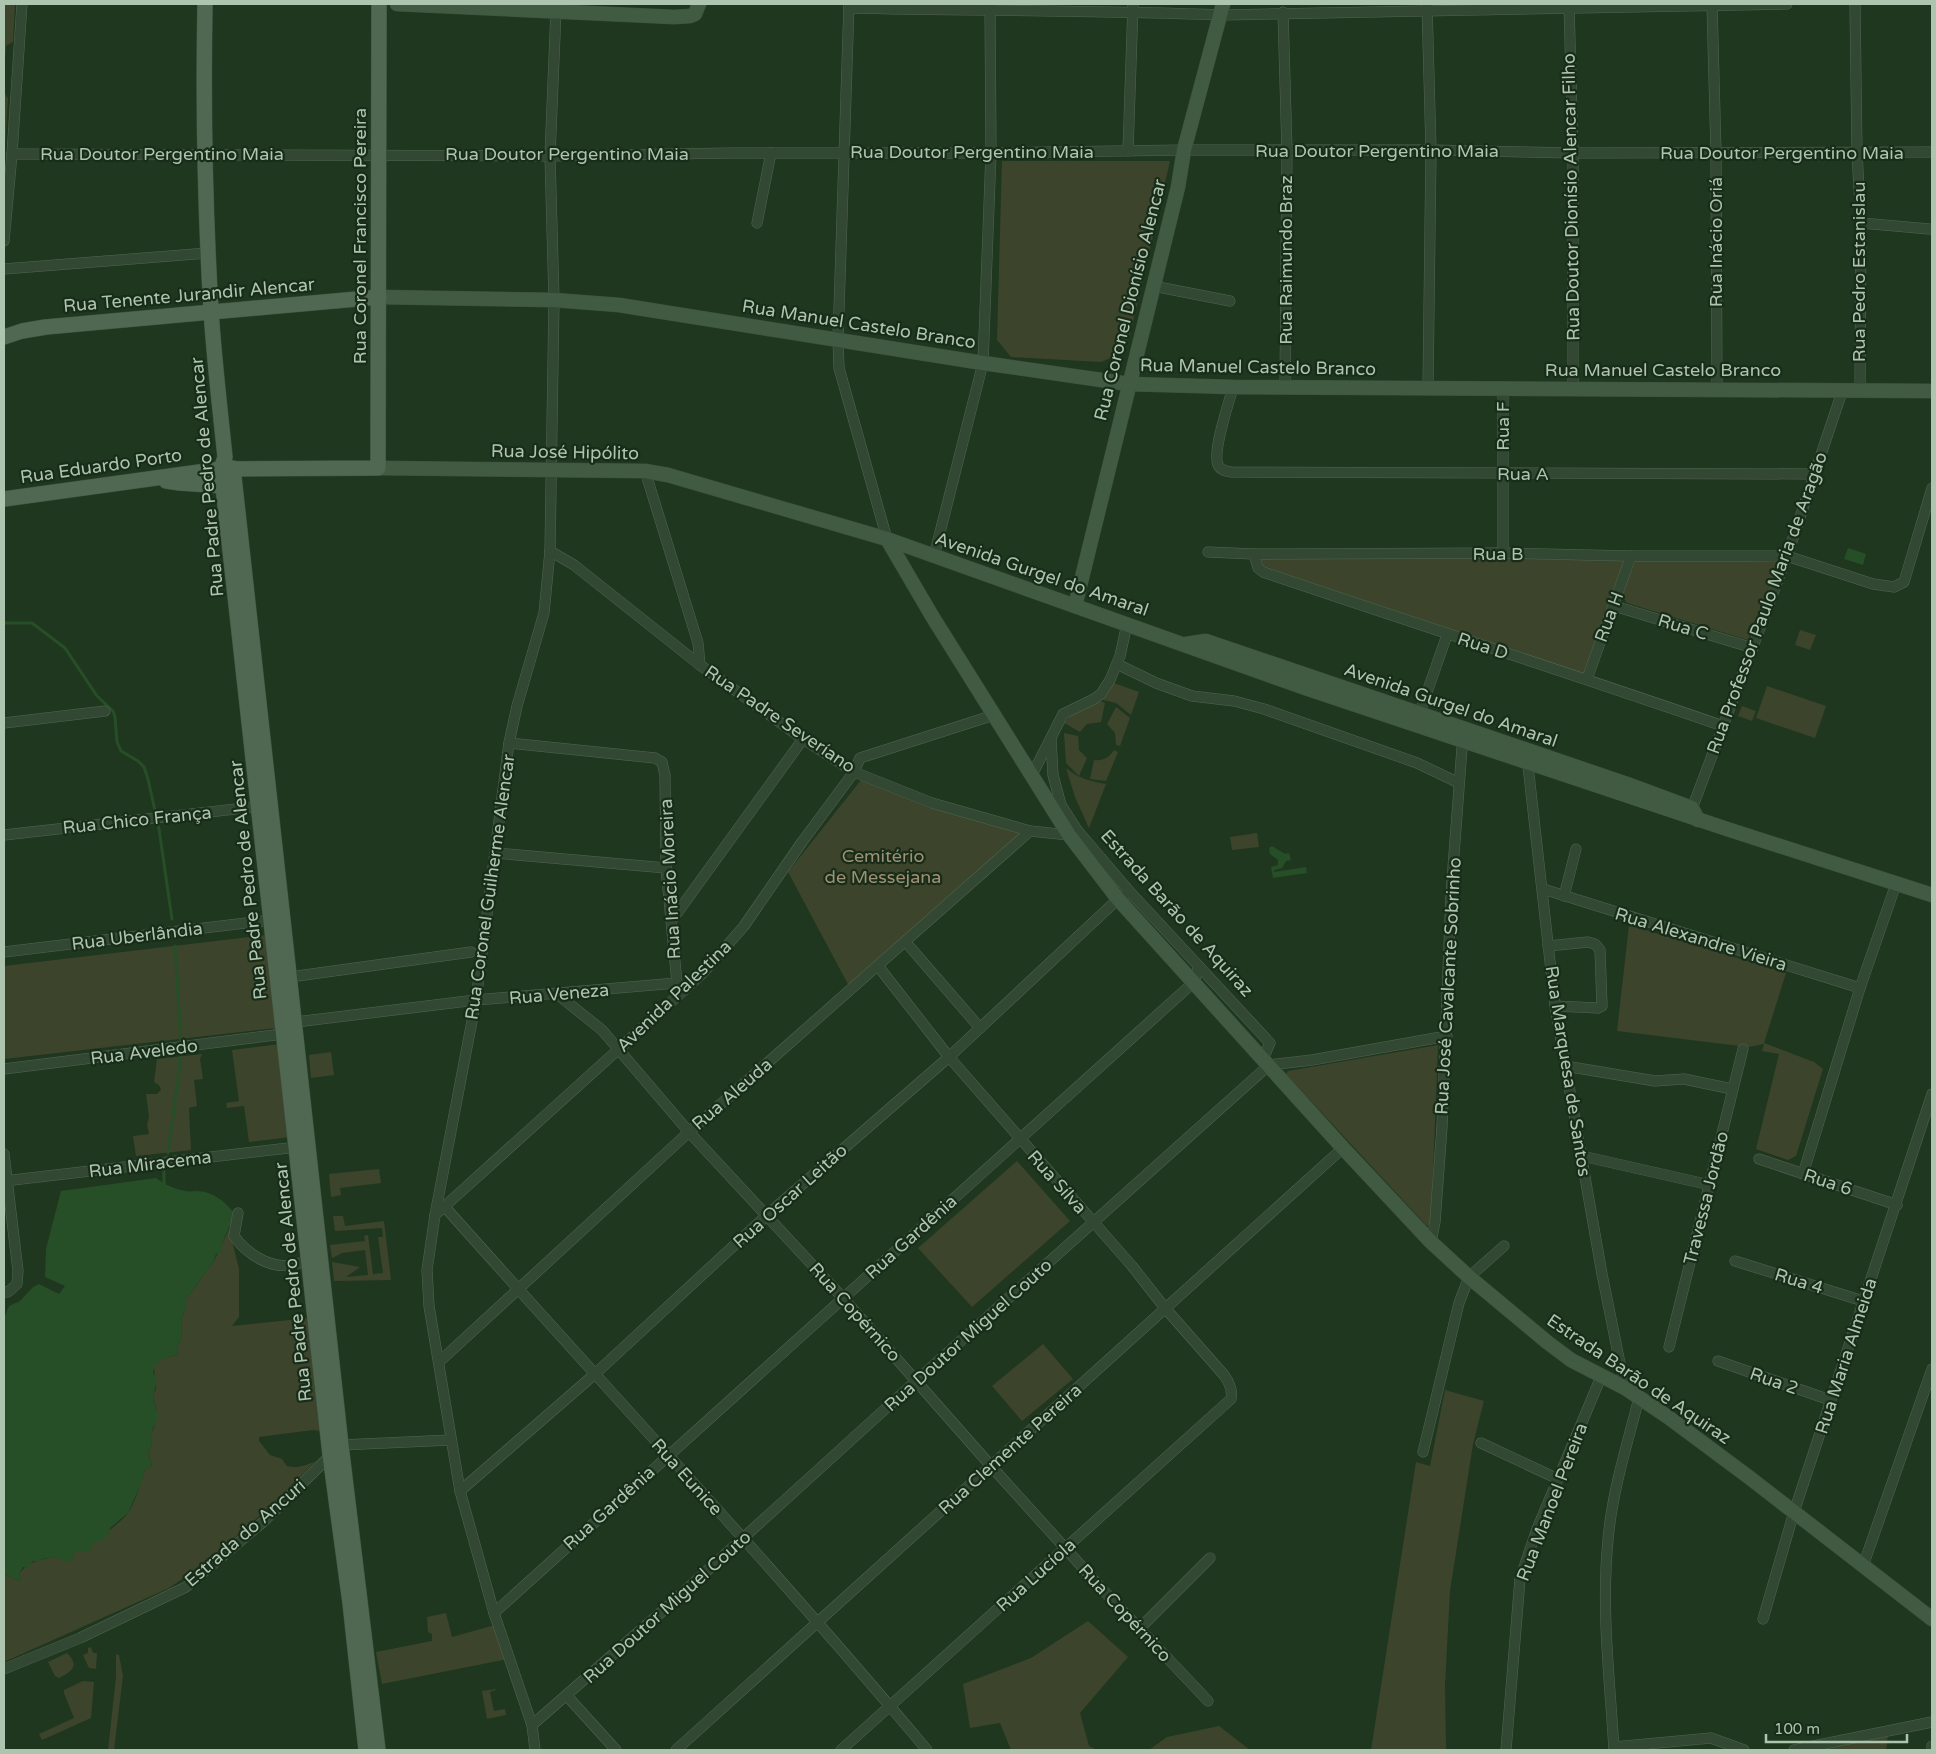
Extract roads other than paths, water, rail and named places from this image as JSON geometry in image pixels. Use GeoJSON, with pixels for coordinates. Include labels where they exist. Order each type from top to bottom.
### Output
{"type":"FeatureCollection","features":[{"type":"Feature","properties":{"kind":"main road","name":"Rua Padre Pedro de Alencar"},"geometry":{"type":"LineString","coordinates":[[205,4],[205,154],[211,312],[225,457],[265,806],[290,976],[290,1026],[297,1147],[311,1223],[309,1261],[336,1450]]}},
{"type":"Feature","properties":{"kind":"main road","name":"Rua Coronel Francisco Pereira"},"geometry":{"type":"LineString","coordinates":[[378,468],[379,4]]}},
{"type":"Feature","properties":{"kind":"main road","name":"Rua Tenente Jurandir Alencar"},"geometry":{"type":"LineString","coordinates":[[4,337],[22,331],[46,327],[379,297]]}},
{"type":"Feature","properties":{"kind":"main road","name":"Rua Padre Pedro de Alencar"},"geometry":{"type":"LineString","coordinates":[[227,468],[223,486],[237,552]]}},
{"type":"Feature","properties":{"kind":"main road","name":"Rua José Hipólito"},"geometry":{"type":"LineString","coordinates":[[227,468],[378,468]]}},
{"type":"Feature","properties":{"kind":"main road","name":"Rua Eduardo Porto"},"geometry":{"type":"LineString","coordinates":[[4,499],[227,468]]}},
{"type":"Feature","properties":{"kind":"main road"},"geometry":{"type":"LineString","coordinates":[[152,478],[180,484],[223,486]]}},
{"type":"Feature","properties":{"kind":"main road","name":"Rua Padre Pedro de Alencar"},"geometry":{"type":"LineString","coordinates":[[265,806],[270,920],[290,1026],[369,1740],[378,1750]]}},
{"type":"Feature","properties":{"kind":"street"},"geometry":{"type":"LineString","coordinates":[[4,241],[22,4]]}},
{"type":"Feature","properties":{"kind":"street"},"geometry":{"type":"LineString","coordinates":[[397,4],[674,17],[695,14],[699,4]]}},
{"type":"Feature","properties":{"kind":"street"},"geometry":{"type":"LineString","coordinates":[[888,539],[839,368],[838,340],[849,6],[990,8],[1133,7],[1283,12],[1427,8],[1786,4]]}},
{"type":"Feature","properties":{"kind":"street","name":"Rua Pedro Estanislau"},"geometry":{"type":"LineString","coordinates":[[1855,4],[1857,153],[1861,223],[1860,390]]}},
{"type":"Feature","properties":{"kind":"street","name":"Rua Inácio Oriá"},"geometry":{"type":"LineString","coordinates":[[1712,5],[1716,153],[1717,390]]}},
{"type":"Feature","properties":{"kind":"street","name":"Rua Doutor Dionísio Alencar Filho"},"geometry":{"type":"LineString","coordinates":[[1569,6],[1573,153],[1573,390]]}},
{"type":"Feature","properties":{"kind":"street"},"geometry":{"type":"LineString","coordinates":[[1128,151],[1133,7]]}},
{"type":"Feature","properties":{"kind":"street"},"geometry":{"type":"LineString","coordinates":[[934,556],[983,363],[991,153],[990,8]]}},
{"type":"Feature","properties":{"kind":"street"},"geometry":{"type":"LineString","coordinates":[[1427,8],[1431,150],[1428,387]]}},
{"type":"Feature","properties":{"kind":"street","name":"Rua Coronel Dionísio Alencar"},"geometry":{"type":"LineString","coordinates":[[1075,606],[1178,187],[1184,150],[1222,9]]}},
{"type":"Feature","properties":{"kind":"street","name":"Rua Coronel Guilherme Alencar"},"geometry":{"type":"LineString","coordinates":[[535,1750],[532,1724],[494,1613],[460,1491],[429,1306],[427,1270],[435,1216],[476,1000],[509,743],[517,706],[544,613],[550,551],[552,470],[554,300],[550,156],[556,10]]}},
{"type":"Feature","properties":{"kind":"street","name":"Rua Raimundo Braz"},"geometry":{"type":"LineString","coordinates":[[1283,12],[1287,151],[1285,387]]}},
{"type":"Feature","properties":{"kind":"street","name":"Rua Doutor Pergentino Maia"},"geometry":{"type":"LineString","coordinates":[[12,154],[550,156],[1184,150],[1431,150],[1573,153],[1932,152]]}},
{"type":"Feature","properties":{"kind":"street"},"geometry":{"type":"LineString","coordinates":[[757,223],[771,153]]}},
{"type":"Feature","properties":{"kind":"street"},"geometry":{"type":"LineString","coordinates":[[1861,223],[1929,229]]}},
{"type":"Feature","properties":{"kind":"street"},"geometry":{"type":"LineString","coordinates":[[4,269],[208,253]]}},
{"type":"Feature","properties":{"kind":"street"},"geometry":{"type":"LineString","coordinates":[[1153,286],[1230,301]]}},
{"type":"Feature","properties":{"kind":"street","name":"Rua Manuel Castelo Branco"},"geometry":{"type":"LineString","coordinates":[[379,297],[554,300],[619,305],[983,363],[1129,384],[1233,387],[1428,387],[1573,390],[1932,391]]}},
{"type":"Feature","properties":{"kind":"street","name":"Rua A"},"geometry":{"type":"LineString","coordinates":[[1233,387],[1221,431],[1217,456],[1221,469],[1231,472],[1815,474]]}},
{"type":"Feature","properties":{"kind":"street","name":"Rua F"},"geometry":{"type":"LineString","coordinates":[[1503,388],[1503,553]]}},
{"type":"Feature","properties":{"kind":"street","name":"Rua Professor Paulo Maria de Aragão"},"geometry":{"type":"LineString","coordinates":[[1693,815],[1723,726],[1787,556],[1842,390]]}},
{"type":"Feature","properties":{"kind":"street","name":"Rua José Hipólito"},"geometry":{"type":"LineString","coordinates":[[378,468],[644,471],[668,475],[888,539]]}},
{"type":"Feature","properties":{"kind":"street"},"geometry":{"type":"LineString","coordinates":[[644,471],[698,643],[700,665]]}},
{"type":"Feature","properties":{"kind":"street","name":"Rua B"},"geometry":{"type":"LineString","coordinates":[[1208,552],[1254,554],[1503,553],[1631,556],[1787,556],[1873,584],[1894,587],[1904,582],[1932,488]]}},
{"type":"Feature","properties":{"kind":"street","name":"Avenida Gurgel do Amaral"},"geometry":{"type":"LineString","coordinates":[[888,539],[1185,644],[1206,641],[1418,719],[1693,815],[1932,895]]}},
{"type":"Feature","properties":{"kind":"street","name":"Estrada Barão de Aquiraz"},"geometry":{"type":"LineString","coordinates":[[888,539],[932,616],[1069,835],[1087,849]]}},
{"type":"Feature","properties":{"kind":"street","name":"Rua Padre Severíano"},"geometry":{"type":"LineString","coordinates":[[550,551],[574,565],[700,665],[803,739],[854,772],[932,803],[1030,831],[1069,835]]}},
{"type":"Feature","properties":{"kind":"street","name":"Rua D"},"geometry":{"type":"LineString","coordinates":[[1254,554],[1258,568],[1262,572],[1723,726]]}},
{"type":"Feature","properties":{"kind":"street","name":"Rua H"},"geometry":{"type":"LineString","coordinates":[[1587,679],[1631,556]]}},
{"type":"Feature","properties":{"kind":"street","name":"Rua C"},"geometry":{"type":"LineString","coordinates":[[1614,606],[1753,648]]}},
{"type":"Feature","properties":{"kind":"street"},"geometry":{"type":"LineString","coordinates":[[1032,776],[1052,740],[1057,724],[1063,714],[1094,699],[1110,680],[1117,664],[1127,624]]}},
{"type":"Feature","properties":{"kind":"street"},"geometry":{"type":"LineString","coordinates":[[1418,719],[1447,634]]}},
{"type":"Feature","properties":{"kind":"street"},"geometry":{"type":"LineString","coordinates":[[1117,664],[1156,683],[1192,696],[1234,701],[1264,709],[1417,763],[1459,783]]}},
{"type":"Feature","properties":{"kind":"street"},"geometry":{"type":"LineString","coordinates":[[4,723],[105,711]]}},
{"type":"Feature","properties":{"kind":"street","name":"Avenida Palestina"},"geometry":{"type":"LineString","coordinates":[[435,1216],[618,1050],[681,987],[704,972],[744,926],[802,842],[854,772],[860,758],[994,715]]}},
{"type":"Feature","properties":{"kind":"street","name":"Rua José Cavalcante Sobrinho"},"geometry":{"type":"LineString","coordinates":[[1431,1242],[1436,1222],[1447,1036],[1451,894],[1463,734]]}},
{"type":"Feature","properties":{"kind":"street"},"geometry":{"type":"LineString","coordinates":[[672,920],[803,739]]}},
{"type":"Feature","properties":{"kind":"street"},"geometry":{"type":"LineString","coordinates":[[1052,740],[1054,775],[1061,805]]}},
{"type":"Feature","properties":{"kind":"street","name":"Rua Inácio Moreira"},"geometry":{"type":"LineString","coordinates":[[509,743],[655,758],[664,764],[666,868],[681,987]]}},
{"type":"Feature","properties":{"kind":"street","name":"Rua Marquesa de Santos"},"geometry":{"type":"LineString","coordinates":[[1527,757],[1555,1006],[1625,1388]]}},
{"type":"Feature","properties":{"kind":"street","name":"Estrada Barão de Aquiraz"},"geometry":{"type":"LineString","coordinates":[[1045,796],[1061,805],[1087,849],[1164,950],[1343,1148],[1431,1242],[1469,1277],[1547,1342],[1571,1360],[1625,1388],[1690,1434],[1932,1619]]}},
{"type":"Feature","properties":{"kind":"street","name":"Rua Chico França"},"geometry":{"type":"LineString","coordinates":[[4,835],[265,806]]}},
{"type":"Feature","properties":{"kind":"street","name":"Rua Aleuda"},"geometry":{"type":"LineString","coordinates":[[439,1362],[690,1132],[1030,831]]}},
{"type":"Feature","properties":{"kind":"street"},"geometry":{"type":"LineString","coordinates":[[1564,896],[1576,849]]}},
{"type":"Feature","properties":{"kind":"street"},"geometry":{"type":"LineString","coordinates":[[495,854],[666,868]]}},
{"type":"Feature","properties":{"kind":"street"},"geometry":{"type":"LineString","coordinates":[[1802,1174],[1860,988],[1896,884]]}},
{"type":"Feature","properties":{"kind":"street","name":"Rua Alexandre Vieira"},"geometry":{"type":"LineString","coordinates":[[1542,889],[1860,988]]}},
{"type":"Feature","properties":{"kind":"street","name":"Estrada Barão de Aquiraz"},"geometry":{"type":"LineString","coordinates":[[1124,896],[1167,932],[1270,1043],[1266,1062]]}},
{"type":"Feature","properties":{"kind":"street","name":"Rua Oscar Leitão"},"geometry":{"type":"LineString","coordinates":[[460,1491],[596,1373],[767,1215],[949,1057],[1124,896]]}},
{"type":"Feature","properties":{"kind":"street","name":"Rua Uberlândia"},"geometry":{"type":"LineString","coordinates":[[4,952],[270,920]]}},
{"type":"Feature","properties":{"kind":"street"},"geometry":{"type":"LineString","coordinates":[[1164,950],[1167,932]]}},
{"type":"Feature","properties":{"kind":"street"},"geometry":{"type":"LineString","coordinates":[[1548,946],[1588,942],[1598,946],[1602,1006],[1598,1008],[1555,1006]]}},
{"type":"Feature","properties":{"kind":"street"},"geometry":{"type":"LineString","coordinates":[[910,948],[980,1028]]}},
{"type":"Feature","properties":{"kind":"street"},"geometry":{"type":"LineString","coordinates":[[290,976],[471,952]]}},
{"type":"Feature","properties":{"kind":"street","name":"Rua Sílva"},"geometry":{"type":"LineString","coordinates":[[878,966],[949,1057],[1132,1266],[1165,1308],[1224,1375],[1230,1386],[1231,1399]]}},
{"type":"Feature","properties":{"kind":"street"},"geometry":{"type":"LineString","coordinates":[[1194,982],[1199,966]]}},
{"type":"Feature","properties":{"kind":"street","name":"Rua Gardênia"},"geometry":{"type":"LineString","coordinates":[[494,1613],[1194,982]]}},
{"type":"Feature","properties":{"kind":"street","name":"Rua Veneza"},"geometry":{"type":"LineString","coordinates":[[290,1026],[476,1000],[681,987]]}},
{"type":"Feature","properties":{"kind":"street","name":"Rua Copérnico"},"geometry":{"type":"LineString","coordinates":[[557,994],[591,1020],[690,1132],[843,1298],[1065,1548],[1208,1701]]}},
{"type":"Feature","properties":{"kind":"street","name":"Rua Aveledo"},"geometry":{"type":"LineString","coordinates":[[4,1069],[275,1035],[290,1026]]}},
{"type":"Feature","properties":{"kind":"street"},"geometry":{"type":"LineString","coordinates":[[1266,1062],[1312,1060],[1447,1036]]}},
{"type":"Feature","properties":{"kind":"street","name":"Travessa Jordão"},"geometry":{"type":"LineString","coordinates":[[1669,1347],[1743,1049]]}},
{"type":"Feature","properties":{"kind":"street","name":"Rua Doutor Miguel Couto"},"geometry":{"type":"LineString","coordinates":[[532,1724],[567,1696],[1094,1223],[1266,1062]]}},
{"type":"Feature","properties":{"kind":"street"},"geometry":{"type":"LineString","coordinates":[[1565,1066],[1655,1081],[1684,1079],[1732,1089]]}},
{"type":"Feature","properties":{"kind":"street","name":"Rua Maria Almeida"},"geometry":{"type":"LineString","coordinates":[[1763,1619],[1794,1512],[1830,1400],[1897,1205],[1932,1094]]}},
{"type":"Feature","properties":{"kind":"street","name":"Rua Miracema"},"geometry":{"type":"LineString","coordinates":[[5,1180],[297,1147]]}},
{"type":"Feature","properties":{"kind":"street","name":"Rua Clemente Pereira"},"geometry":{"type":"LineString","coordinates":[[676,1750],[1343,1148]]}},
{"type":"Feature","properties":{"kind":"street"},"geometry":{"type":"LineString","coordinates":[[4,1154],[5,1180],[18,1271],[17,1284],[8,1292],[4,1292]]}},
{"type":"Feature","properties":{"kind":"street"},"geometry":{"type":"LineString","coordinates":[[1582,1156],[1710,1185]]}},
{"type":"Feature","properties":{"kind":"street","name":"Rua 6"},"geometry":{"type":"LineString","coordinates":[[1759,1159],[1897,1205]]}},
{"type":"Feature","properties":{"kind":"street","name":"Rua Eunice"},"geometry":{"type":"LineString","coordinates":[[444,1206],[596,1373],[667,1456],[744,1538],[927,1750]]}},
{"type":"Feature","properties":{"kind":"street"},"geometry":{"type":"LineString","coordinates":[[238,1213],[234,1236],[245,1248],[261,1260],[278,1265],[309,1261]]}},
{"type":"Feature","properties":{"kind":"street"},"geometry":{"type":"LineString","coordinates":[[1422,1452],[1459,1303],[1469,1277],[1504,1246]]}},
{"type":"Feature","properties":{"kind":"street","name":"Rua 4"},"geometry":{"type":"LineString","coordinates":[[1736,1261],[1863,1301]]}},
{"type":"Feature","properties":{"kind":"street","name":"Rua 2"},"geometry":{"type":"LineString","coordinates":[[1718,1361],[1830,1400]]}},
{"type":"Feature","properties":{"kind":"street"},"geometry":{"type":"LineString","coordinates":[[1863,1566],[1932,1369]]}},
{"type":"Feature","properties":{"kind":"street","name":"Rua Manoel Pereira"},"geometry":{"type":"LineString","coordinates":[[1506,1750],[1520,1579],[1558,1479],[1601,1377]]}},
{"type":"Feature","properties":{"kind":"street"},"geometry":{"type":"LineString","coordinates":[[1639,1398],[1613,1499],[1606,1556],[1605,1603],[1614,1749],[1711,1738],[1744,1750]]}},
{"type":"Feature","properties":{"kind":"street","name":"Rua Lucíola"},"geometry":{"type":"LineString","coordinates":[[841,1750],[1231,1399]]}},
{"type":"Feature","properties":{"kind":"street"},"geometry":{"type":"LineString","coordinates":[[336,1450],[451,1440]]}},
{"type":"Feature","properties":{"kind":"street"},"geometry":{"type":"LineString","coordinates":[[1481,1443],[1558,1479]]}},
{"type":"Feature","properties":{"kind":"street","name":"Estrada do Ancuri"},"geometry":{"type":"LineString","coordinates":[[4,1669],[80,1638],[186,1587],[269,1516],[336,1450]]}},
{"type":"Feature","properties":{"kind":"street"},"geometry":{"type":"LineString","coordinates":[[1140,1628],[1210,1558]]}},
{"type":"Feature","properties":{"kind":"street"},"geometry":{"type":"LineString","coordinates":[[567,1696],[616,1750]]}},
{"type":"Feature","properties":{"kind":"street"},"geometry":{"type":"LineString","coordinates":[[1794,1750],[1932,1722]]}},
{"type":"Feature","properties":{"kind":"waterway"},"geometry":{"type":"LineString","coordinates":[[4,623],[32,623],[65,648],[97,696],[113,711],[117,742],[121,751],[144,767],[148,779],[159,829],[172,919]]}},
{"type":"Feature","properties":{"kind":"waterway"},"geometry":{"type":"LineString","coordinates":[[175,946],[181,1043]]}},
{"type":"Feature","properties":{"kind":"waterway"},"geometry":{"type":"LineString","coordinates":[[168,1153],[181,1055]]}},
{"type":"Feature","properties":{"kind":"waterway"},"geometry":{"type":"LineString","coordinates":[[164,1170],[164,1187]]}},
{"type":"Feature","properties":{"kind":"park label","name":"Cemitério de Messejana"},"geometry":{"type":"Point","coordinates":[883,866]}}]}
